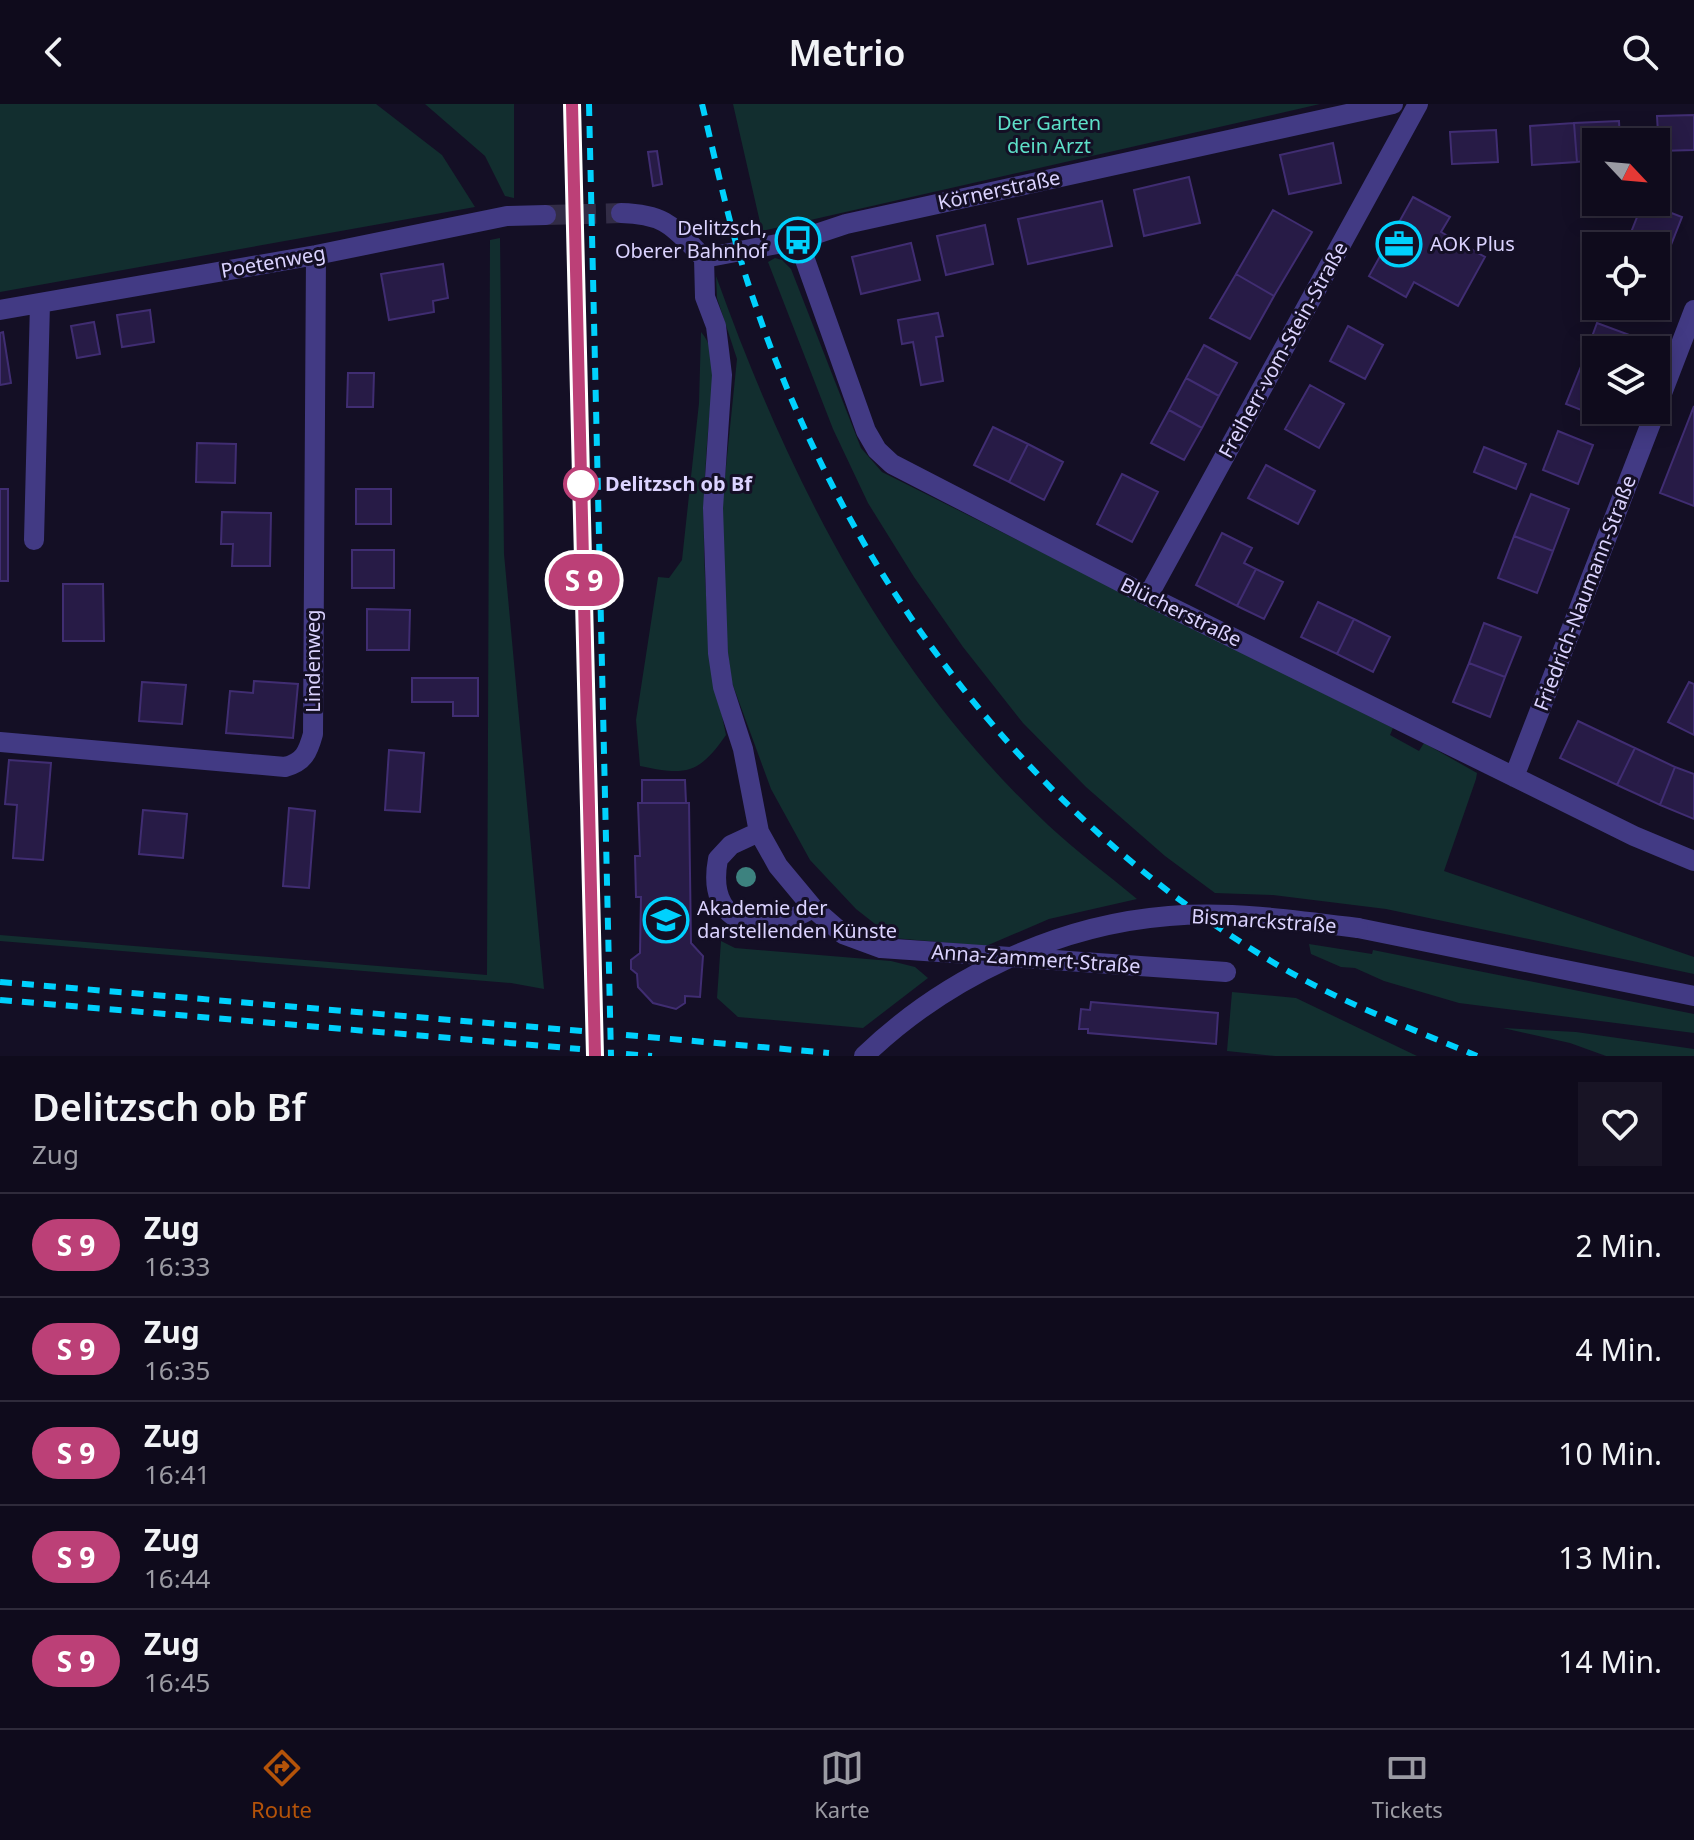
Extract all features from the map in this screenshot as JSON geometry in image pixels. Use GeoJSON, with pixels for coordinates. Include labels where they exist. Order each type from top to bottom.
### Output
{"type":"FeatureCollection","features":[{"type":"Feature","properties":{"kind":"street","name":"Körnerstraße"},"geometry":{"type":"LineString","coordinates":[[704,258],[798,240],[846,224],[1393,104]]}},
{"type":"Feature","properties":{"kind":"street","name":"Freiherr-vom-Stein-Straße"},"geometry":{"type":"LineString","coordinates":[[1148,596],[1418,104]]}},
{"type":"Feature","properties":{"kind":"street"},"geometry":{"type":"LineString","coordinates":[[621,213],[645,214],[663,219],[680,231],[704,258]]}},
{"type":"Feature","properties":{"kind":"street","name":"Poetenweg"},"geometry":{"type":"LineString","coordinates":[[0,310],[316,255],[507,216],[546,215]]}},
{"type":"Feature","properties":{"kind":"street","name":"Blücherstraße"},"geometry":{"type":"LineString","coordinates":[[798,240],[866,431],[877,450],[916,479],[1514,777],[1694,861]]}},
{"type":"Feature","properties":{"kind":"street","name":"Lindenweg"},"geometry":{"type":"LineString","coordinates":[[0,742],[285,767],[298,763],[307,753],[313,734],[316,255]]}},
{"type":"Feature","properties":{"kind":"street","name":"Anna-Zammert-Straße"},"geometry":{"type":"LineString","coordinates":[[704,258],[705,297],[716,326],[722,375],[713,508],[718,653],[723,687],[743,749],[759,832],[778,866],[813,908],[843,934],[881,948],[1226,972]]}},
{"type":"Feature","properties":{"kind":"street"},"geometry":{"type":"LineString","coordinates":[[34,540],[40,303]]}},
{"type":"Feature","properties":{"kind":"street","name":"Friedrich-Naumann-Straße"},"geometry":{"type":"LineString","coordinates":[[1670,373],[1694,310]]}},
{"type":"Feature","properties":{"kind":"street","name":"Friedrich-Naumann-Straße"},"geometry":{"type":"LineString","coordinates":[[1514,777],[1651,424]]}},
{"type":"Feature","properties":{"kind":"street"},"geometry":{"type":"LineString","coordinates":[[759,832],[731,845],[718,859],[717,895],[727,911],[766,925],[790,922],[813,908]]}},
{"type":"Feature","properties":{"kind":"street","name":"Bismarckstraße"},"geometry":{"type":"LineString","coordinates":[[864,1056],[903,1022],[964,981],[1063,937],[1132,921],[1204,914],[1358,928],[1694,996]]}},
{"type":"Feature","properties":{"kind":"green space"},"geometry":{"type":"Polygon","coordinates":[[[0,104],[376,104],[442,155],[475,207],[0,292],[0,104]]]}},
{"type":"Feature","properties":{"kind":"green space"},"geometry":{"type":"Polygon","coordinates":[[[425,104],[514,104],[514,198],[505,196],[485,156],[425,104]]]}},
{"type":"Feature","properties":{"kind":"green space","name":"Der Garten dein Arzt"},"geometry":{"type":"Polygon","coordinates":[[[733,104],[1320,104],[762,231],[733,104]]]}},
{"type":"Feature","properties":{"kind":"green space"},"geometry":{"type":"Polygon","coordinates":[[[500,238],[504,554],[544,989],[511,983],[0,941],[0,935],[487,975],[490,240],[500,238]]]}},
{"type":"Feature","properties":{"kind":"green space"},"geometry":{"type":"Polygon","coordinates":[[[775,258],[791,269],[861,448],[882,472],[1393,728],[1390,735],[1419,751],[1424,743],[1477,773],[1444,871],[1694,957],[1694,974],[1386,909],[1273,895],[1215,893],[1165,856],[1086,787],[1023,723],[963,647],[914,577],[868,503],[833,429],[768,262],[775,258]]]}},
{"type":"Feature","properties":{"kind":"green space"},"geometry":{"type":"Polygon","coordinates":[[[716,276],[776,427],[811,500],[849,571],[892,639],[939,704],[991,767],[1048,825],[1137,899],[1049,919],[986,946],[893,938],[856,909],[810,860],[771,789],[731,680],[722,598],[722,506],[737,359],[717,298],[716,276]]]}},
{"type":"Feature","properties":{"kind":"green space"},"geometry":{"type":"Polygon","coordinates":[[[701,332],[708,342],[713,366],[705,470],[705,584],[713,660],[726,735],[699,765],[669,771],[640,766],[636,720],[658,577],[669,578],[682,560],[699,403],[701,332]]]}},
{"type":"Feature","properties":{"kind":"green space"},"geometry":{"type":"Polygon","coordinates":[[[721,941],[735,948],[891,961],[915,967],[928,978],[863,1028],[738,1017],[717,998],[721,941]]]}},
{"type":"Feature","properties":{"kind":"green space"},"geometry":{"type":"Polygon","coordinates":[[[1309,944],[1372,954],[1373,950],[1694,1014],[1694,1033],[1459,1003],[1384,981],[1355,968],[1341,967],[1311,954],[1309,944]]]}},
{"type":"Feature","properties":{"kind":"green space"},"geometry":{"type":"Polygon","coordinates":[[[1232,992],[1296,998],[1417,1056],[1275,1056],[1227,1051],[1232,992]]]}},
{"type":"Feature","properties":{"kind":"green space"},"geometry":{"type":"Polygon","coordinates":[[[1503,1028],[1576,1032],[1694,1049],[1694,1056],[1606,1056],[1570,1043],[1503,1028]]]}},
{"type":"Feature","properties":{"kind":"building"},"geometry":{"type":"Polygon","coordinates":[[[1694,115],[1694,150],[1670,151],[1670,128],[1658,128],[1657,116],[1694,115]]]}},
{"type":"Feature","properties":{"kind":"building"},"geometry":{"type":"Polygon","coordinates":[[[1619,121],[1619,128],[1582,128],[1582,161],[1577,162],[1574,123],[1619,121]]]}},
{"type":"Feature","properties":{"kind":"building"},"geometry":{"type":"Polygon","coordinates":[[[1574,123],[1577,162],[1532,165],[1530,126],[1574,123]]]}},
{"type":"Feature","properties":{"kind":"building"},"geometry":{"type":"Polygon","coordinates":[[[1496,130],[1498,162],[1452,164],[1450,132],[1496,130]]]}},
{"type":"Feature","properties":{"kind":"building"},"geometry":{"type":"Polygon","coordinates":[[[1333,143],[1341,183],[1289,194],[1280,155],[1333,143]]]}},
{"type":"Feature","properties":{"kind":"building"},"geometry":{"type":"Polygon","coordinates":[[[657,151],[662,184],[653,186],[648,152],[657,151]]]}},
{"type":"Feature","properties":{"kind":"building"},"geometry":{"type":"Polygon","coordinates":[[[1189,177],[1200,223],[1144,236],[1134,190],[1189,177]]]}},
{"type":"Feature","properties":{"kind":"building"},"geometry":{"type":"Polygon","coordinates":[[[1413,197],[1450,217],[1441,232],[1485,257],[1458,306],[1414,282],[1406,297],[1369,276],[1413,197]]]}},
{"type":"Feature","properties":{"kind":"building"},"geometry":{"type":"Polygon","coordinates":[[[1102,201],[1112,246],[1028,264],[1018,219],[1102,201]]]}},
{"type":"Feature","properties":{"kind":"building"},"geometry":{"type":"Polygon","coordinates":[[[1273,210],[1312,232],[1274,296],[1236,274],[1273,210]]]}},
{"type":"Feature","properties":{"kind":"building"},"geometry":{"type":"Polygon","coordinates":[[[1670,212],[1682,217],[1670,247],[1670,232],[1631,232],[1637,216],[1670,216],[1670,212]]]}},
{"type":"Feature","properties":{"kind":"building"},"geometry":{"type":"Polygon","coordinates":[[[985,225],[993,264],[946,275],[937,236],[985,225]]]}},
{"type":"Feature","properties":{"kind":"building"},"geometry":{"type":"Polygon","coordinates":[[[911,243],[920,280],[861,294],[852,257],[911,243]]]}},
{"type":"Feature","properties":{"kind":"building"},"geometry":{"type":"Polygon","coordinates":[[[443,264],[448,298],[433,301],[434,312],[389,320],[381,274],[443,264]]]}},
{"type":"Feature","properties":{"kind":"building"},"geometry":{"type":"Polygon","coordinates":[[[1236,274],[1274,296],[1250,339],[1210,318],[1236,274]]]}},
{"type":"Feature","properties":{"kind":"building"},"geometry":{"type":"Polygon","coordinates":[[[150,310],[154,342],[122,347],[117,315],[150,310]]]}},
{"type":"Feature","properties":{"kind":"building"},"geometry":{"type":"Polygon","coordinates":[[[938,313],[943,336],[936,337],[943,381],[921,385],[913,342],[902,344],[898,320],[938,313]]]}},
{"type":"Feature","properties":{"kind":"building"},"geometry":{"type":"Polygon","coordinates":[[[94,322],[100,354],[77,358],[71,326],[94,322]]]}},
{"type":"Feature","properties":{"kind":"building"},"geometry":{"type":"Polygon","coordinates":[[[1597,323],[1632,336],[1592,336],[1597,323]]]}},
{"type":"Feature","properties":{"kind":"building"},"geometry":{"type":"Polygon","coordinates":[[[1348,326],[1383,345],[1365,379],[1330,361],[1348,326]]]}},
{"type":"Feature","properties":{"kind":"building"},"geometry":{"type":"Polygon","coordinates":[[[3,332],[11,383],[0,385],[0,333],[3,332]]]}},
{"type":"Feature","properties":{"kind":"building"},"geometry":{"type":"Polygon","coordinates":[[[1204,345],[1237,363],[1219,396],[1186,378],[1204,345]]]}},
{"type":"Feature","properties":{"kind":"building"},"geometry":{"type":"Polygon","coordinates":[[[1582,364],[1582,410],[1566,404],[1582,364]]]}},
{"type":"Feature","properties":{"kind":"building"},"geometry":{"type":"Polygon","coordinates":[[[348,373],[374,373],[373,407],[347,407],[348,373]]]}},
{"type":"Feature","properties":{"kind":"building"},"geometry":{"type":"Polygon","coordinates":[[[1186,378],[1219,396],[1202,428],[1169,410],[1186,378]]]}},
{"type":"Feature","properties":{"kind":"building"},"geometry":{"type":"Polygon","coordinates":[[[1310,385],[1344,404],[1319,448],[1285,429],[1310,385]]]}},
{"type":"Feature","properties":{"kind":"building"},"geometry":{"type":"Polygon","coordinates":[[[1694,406],[1694,506],[1660,493],[1694,406]]]}},
{"type":"Feature","properties":{"kind":"building"},"geometry":{"type":"Polygon","coordinates":[[[1169,410],[1202,428],[1184,460],[1151,443],[1169,410]]]}},
{"type":"Feature","properties":{"kind":"building"},"geometry":{"type":"Polygon","coordinates":[[[993,427],[1028,444],[1009,482],[974,465],[993,427]]]}},
{"type":"Feature","properties":{"kind":"building"},"geometry":{"type":"Polygon","coordinates":[[[1558,431],[1593,445],[1578,484],[1543,470],[1558,431]]]}},
{"type":"Feature","properties":{"kind":"building"},"geometry":{"type":"Polygon","coordinates":[[[197,443],[236,444],[235,483],[196,482],[197,443]]]}},
{"type":"Feature","properties":{"kind":"building"},"geometry":{"type":"Polygon","coordinates":[[[1028,444],[1063,462],[1044,500],[1009,482],[1028,444]]]}},
{"type":"Feature","properties":{"kind":"building"},"geometry":{"type":"Polygon","coordinates":[[[1484,447],[1526,464],[1516,489],[1474,472],[1484,447]]]}},
{"type":"Feature","properties":{"kind":"building"},"geometry":{"type":"Polygon","coordinates":[[[1266,465],[1315,491],[1298,524],[1248,498],[1266,465]]]}},
{"type":"Feature","properties":{"kind":"building"},"geometry":{"type":"Polygon","coordinates":[[[1122,474],[1158,492],[1132,542],[1097,524],[1122,474]]]}},
{"type":"Feature","properties":{"kind":"building"},"geometry":{"type":"Polygon","coordinates":[[[0,489],[8,489],[8,581],[0,581],[0,489]]]}},
{"type":"Feature","properties":{"kind":"building"},"geometry":{"type":"Polygon","coordinates":[[[356,489],[391,489],[391,524],[356,524],[356,489]]]}},
{"type":"Feature","properties":{"kind":"building"},"geometry":{"type":"Polygon","coordinates":[[[1531,494],[1569,509],[1553,551],[1514,536],[1531,494]]]}},
{"type":"Feature","properties":{"kind":"building"},"geometry":{"type":"Polygon","coordinates":[[[222,512],[271,513],[270,566],[232,566],[233,544],[221,544],[222,512]]]}},
{"type":"Feature","properties":{"kind":"building"},"geometry":{"type":"Polygon","coordinates":[[[1222,533],[1252,548],[1244,563],[1256,569],[1237,606],[1196,585],[1222,533]]]}},
{"type":"Feature","properties":{"kind":"building"},"geometry":{"type":"Polygon","coordinates":[[[1514,536],[1553,551],[1537,593],[1498,578],[1514,536]]]}},
{"type":"Feature","properties":{"kind":"building"},"geometry":{"type":"Polygon","coordinates":[[[352,550],[394,550],[394,588],[352,588],[352,550]]]}},
{"type":"Feature","properties":{"kind":"building"},"geometry":{"type":"Polygon","coordinates":[[[1256,569],[1283,582],[1264,619],[1237,606],[1256,569]]]}},
{"type":"Feature","properties":{"kind":"building"},"geometry":{"type":"Polygon","coordinates":[[[63,584],[103,584],[104,641],[63,641],[63,584]]]}},
{"type":"Feature","properties":{"kind":"building"},"geometry":{"type":"Polygon","coordinates":[[[1318,602],[1354,619],[1337,654],[1301,637],[1318,602]]]}},
{"type":"Feature","properties":{"kind":"building"},"geometry":{"type":"Polygon","coordinates":[[[367,609],[410,610],[409,650],[367,650],[367,609]]]}},
{"type":"Feature","properties":{"kind":"building"},"geometry":{"type":"Polygon","coordinates":[[[1354,619],[1390,637],[1373,672],[1337,654],[1354,619]]]}},
{"type":"Feature","properties":{"kind":"building"},"geometry":{"type":"Polygon","coordinates":[[[1484,623],[1521,637],[1505,677],[1469,663],[1484,623]]]}},
{"type":"Feature","properties":{"kind":"building"},"geometry":{"type":"Polygon","coordinates":[[[1469,663],[1505,677],[1490,717],[1453,702],[1469,663]]]}},
{"type":"Feature","properties":{"kind":"building"},"geometry":{"type":"Polygon","coordinates":[[[412,678],[478,678],[478,716],[453,716],[453,702],[412,702],[412,678]]]}},
{"type":"Feature","properties":{"kind":"building"},"geometry":{"type":"Polygon","coordinates":[[[254,681],[298,684],[293,738],[226,733],[230,691],[253,693],[254,681]]]}},
{"type":"Feature","properties":{"kind":"building"},"geometry":{"type":"Polygon","coordinates":[[[142,682],[186,685],[182,724],[139,721],[142,682]]]}},
{"type":"Feature","properties":{"kind":"building"},"geometry":{"type":"Polygon","coordinates":[[[1689,682],[1694,684],[1694,735],[1668,722],[1689,682]]]}},
{"type":"Feature","properties":{"kind":"building"},"geometry":{"type":"Polygon","coordinates":[[[1578,721],[1635,748],[1617,785],[1560,758],[1578,721]]]}},
{"type":"Feature","properties":{"kind":"building"},"geometry":{"type":"Polygon","coordinates":[[[1635,748],[1675,767],[1660,805],[1617,785],[1635,748]]]}},
{"type":"Feature","properties":{"kind":"building"},"geometry":{"type":"Polygon","coordinates":[[[389,750],[424,753],[420,812],[385,810],[389,750]]]}},
{"type":"Feature","properties":{"kind":"building"},"geometry":{"type":"Polygon","coordinates":[[[9,760],[51,763],[43,860],[13,858],[17,805],[5,804],[9,760]]]}},
{"type":"Feature","properties":{"kind":"building"},"geometry":{"type":"Polygon","coordinates":[[[1675,767],[1694,774],[1694,819],[1660,805],[1675,767]]]}},
{"type":"Feature","properties":{"kind":"building"},"geometry":{"type":"Polygon","coordinates":[[[642,780],[685,780],[686,803],[642,803],[642,780]]]}},
{"type":"Feature","properties":{"kind":"building","name":"Akademie der darstellenden Künste"},"geometry":{"type":"Polygon","coordinates":[[[638,803],[689,803],[691,943],[703,956],[700,997],[685,996],[685,1003],[676,1009],[653,1003],[638,987],[637,974],[631,969],[631,960],[640,953],[641,897],[636,897],[635,856],[640,856],[638,803]]]}},
{"type":"Feature","properties":{"kind":"building"},"geometry":{"type":"Polygon","coordinates":[[[289,808],[315,811],[309,888],[283,886],[289,808]]]}},
{"type":"Feature","properties":{"kind":"building"},"geometry":{"type":"Polygon","coordinates":[[[143,810],[187,814],[183,858],[139,854],[143,810]]]}},
{"type":"Feature","properties":{"kind":"building"},"geometry":{"type":"Polygon","coordinates":[[[1091,1002],[1218,1013],[1216,1044],[1088,1033],[1088,1029],[1079,1029],[1081,1009],[1090,1010],[1091,1002]]]}},
{"type":"Feature","properties":{"kind":"tunnel"},"geometry":{"type":"LineString","coordinates":[[546,215],[621,213]]}},
{"type":"Feature","properties":{"kind":"railway"},"geometry":{"type":"LineString","coordinates":[[572,104],[595,1056]]}},
{"type":"Feature","properties":{"kind":"railway"},"geometry":{"type":"LineString","coordinates":[[589,104],[611,1056]]}},
{"type":"Feature","properties":{"kind":"railway"},"geometry":{"type":"LineString","coordinates":[[702,104],[747,279],[793,403],[839,499],[893,590],[953,676],[1021,757],[1096,831],[1177,898],[1291,973],[1369,1011],[1477,1056]]}},
{"type":"Feature","properties":{"kind":"railway"},"geometry":{"type":"LineString","coordinates":[[0,982],[582,1031]]}},
{"type":"Feature","properties":{"kind":"railway"},"geometry":{"type":"LineString","coordinates":[[0,1000],[580,1049]]}},
{"type":"Feature","properties":{"kind":"railway"},"geometry":{"type":"LineString","coordinates":[[626,1035],[829,1053]]}},
{"type":"Feature","properties":{"kind":"railway"},"geometry":{"type":"LineString","coordinates":[[626,1054],[652,1056]]}},
{"type":"Feature","properties":{"kind":"train"},"geometry":{"type":"LineString","coordinates":[[572,104],[595,1056]]}},
{"type":"Feature","properties":{"kind":"place","name":"Delitzsch, Oberer Bahnhof"},"geometry":{"type":"Point","coordinates":[798,240]}},
{"type":"Feature","properties":{"kind":"place","name":"AOK Plus"},"geometry":{"type":"Point","coordinates":[1399,244]}},
{"type":"Feature","properties":{"kind":"place","name":"Delitzsch ob Bf"},"geometry":{"type":"Point","coordinates":[581,484]}},
{"type":"Feature","properties":{"kind":"place","name":"Akademie der darstellenden Künste"},"geometry":{"type":"Point","coordinates":[666,920]}}]}
